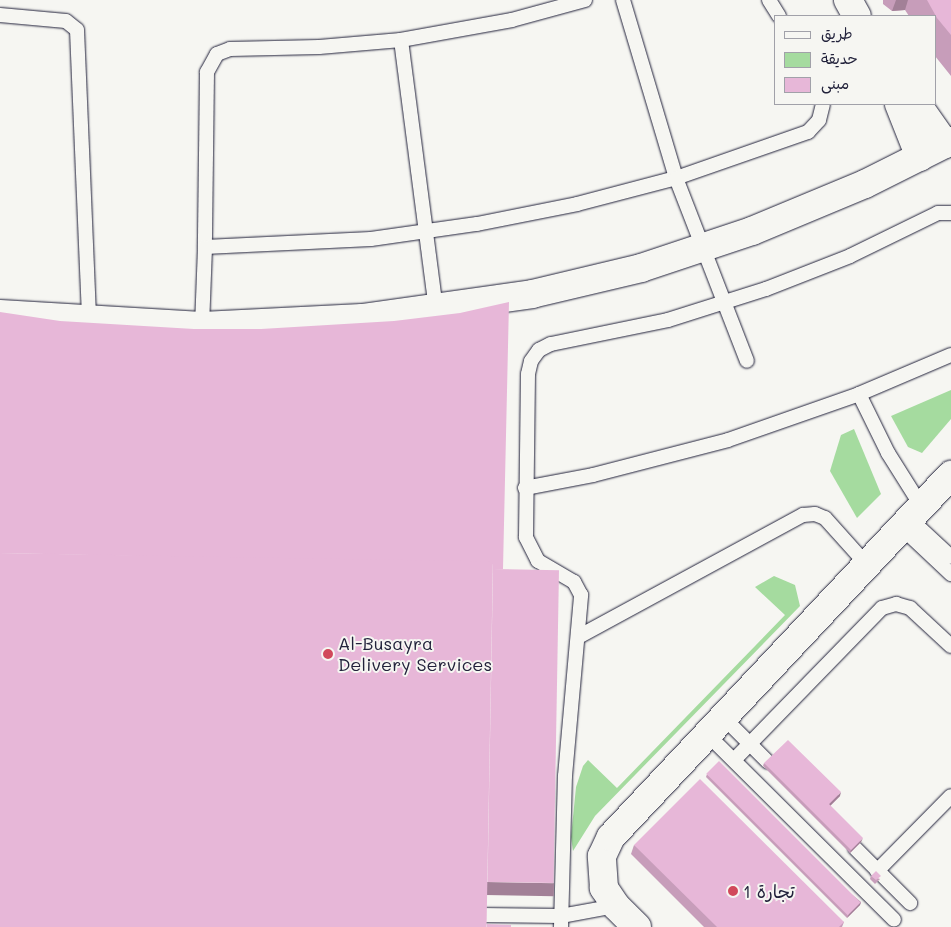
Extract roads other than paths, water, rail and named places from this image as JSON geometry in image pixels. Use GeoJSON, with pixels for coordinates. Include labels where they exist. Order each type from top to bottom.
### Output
{"type":"FeatureCollection","features":[{"type":"Feature","properties":{"kind":"street"},"geometry":{"type":"LineString","coordinates":[[848,0],[856,15]]}},
{"type":"Feature","properties":{"kind":"street"},"geometry":{"type":"LineString","coordinates":[[899,105],[920,157]]}},
{"type":"Feature","properties":{"kind":"street"},"geometry":{"type":"LineString","coordinates":[[0,314],[89,322],[202,326],[301,322],[436,310],[587,282],[702,249],[809,209],[948,142],[918,105]]}},
{"type":"Feature","properties":{"kind":"street"},"geometry":{"type":"LineString","coordinates":[[637,927],[616,906],[602,877],[606,846],[618,829],[930,503]]}},
{"type":"Feature","properties":{"kind":"lane"},"geometry":{"type":"LineString","coordinates":[[202,326],[206,79],[212,59],[230,49],[319,47],[401,40],[512,20],[585,0]]}},
{"type":"Feature","properties":{"kind":"lane"},"geometry":{"type":"LineString","coordinates":[[623,0],[676,178],[746,361]]}},
{"type":"Feature","properties":{"kind":"lane"},"geometry":{"type":"LineString","coordinates":[[770,0],[778,15]]}},
{"type":"Feature","properties":{"kind":"lane"},"geometry":{"type":"LineString","coordinates":[[0,15],[66,21],[77,30],[89,322]]}},
{"type":"Feature","properties":{"kind":"lane"},"geometry":{"type":"LineString","coordinates":[[401,40],[436,310]]}},
{"type":"Feature","properties":{"kind":"lane"},"geometry":{"type":"LineString","coordinates":[[204,247],[315,244],[426,232],[569,206],[676,178],[808,132],[819,120],[823,105]]}},
{"type":"Feature","properties":{"kind":"lane"},"geometry":{"type":"LineString","coordinates":[[561,922],[565,776],[581,602],[579,588],[568,578],[545,567],[532,554],[524,529],[528,374],[531,361],[539,350],[551,344],[668,320],[723,304],[817,270],[938,213],[951,213]]}},
{"type":"Feature","properties":{"kind":"lane"},"geometry":{"type":"LineString","coordinates":[[525,488],[661,458],[794,418],[859,394],[951,355]]}},
{"type":"Feature","properties":{"kind":"lane"},"geometry":{"type":"LineString","coordinates":[[859,394],[888,453],[930,503],[951,557]]}},
{"type":"Feature","properties":{"kind":"lane"},"geometry":{"type":"LineString","coordinates":[[930,503],[951,574]]}},
{"type":"Feature","properties":{"kind":"lane"},"geometry":{"type":"LineString","coordinates":[[578,637],[803,515],[815,514],[825,518],[868,566]]}},
{"type":"Feature","properties":{"kind":"lane"},"geometry":{"type":"LineString","coordinates":[[734,760],[882,608],[896,604],[910,608],[951,646]]}},
{"type":"Feature","properties":{"kind":"lane"},"geometry":{"type":"LineString","coordinates":[[716,726],[750,744],[768,762]]}},
{"type":"Feature","properties":{"kind":"lane"},"geometry":{"type":"LineString","coordinates":[[716,726],[734,760],[894,920]]}},
{"type":"Feature","properties":{"kind":"lane"},"geometry":{"type":"LineString","coordinates":[[878,871],[951,796]]}},
{"type":"Feature","properties":{"kind":"lane"},"geometry":{"type":"LineString","coordinates":[[855,848],[910,903]]}},
{"type":"Feature","properties":{"kind":"lane"},"geometry":{"type":"LineString","coordinates":[[481,915],[561,922],[616,906]]}},
{"type":"Feature","properties":{"kind":"place","name":"Al-Busayra Delivery Services"},"geometry":{"type":"Point","coordinates":[328,654]}},
{"type":"Feature","properties":{"kind":"place","name":"تجارة 1"},"geometry":{"type":"Point","coordinates":[733,891]}}]}
